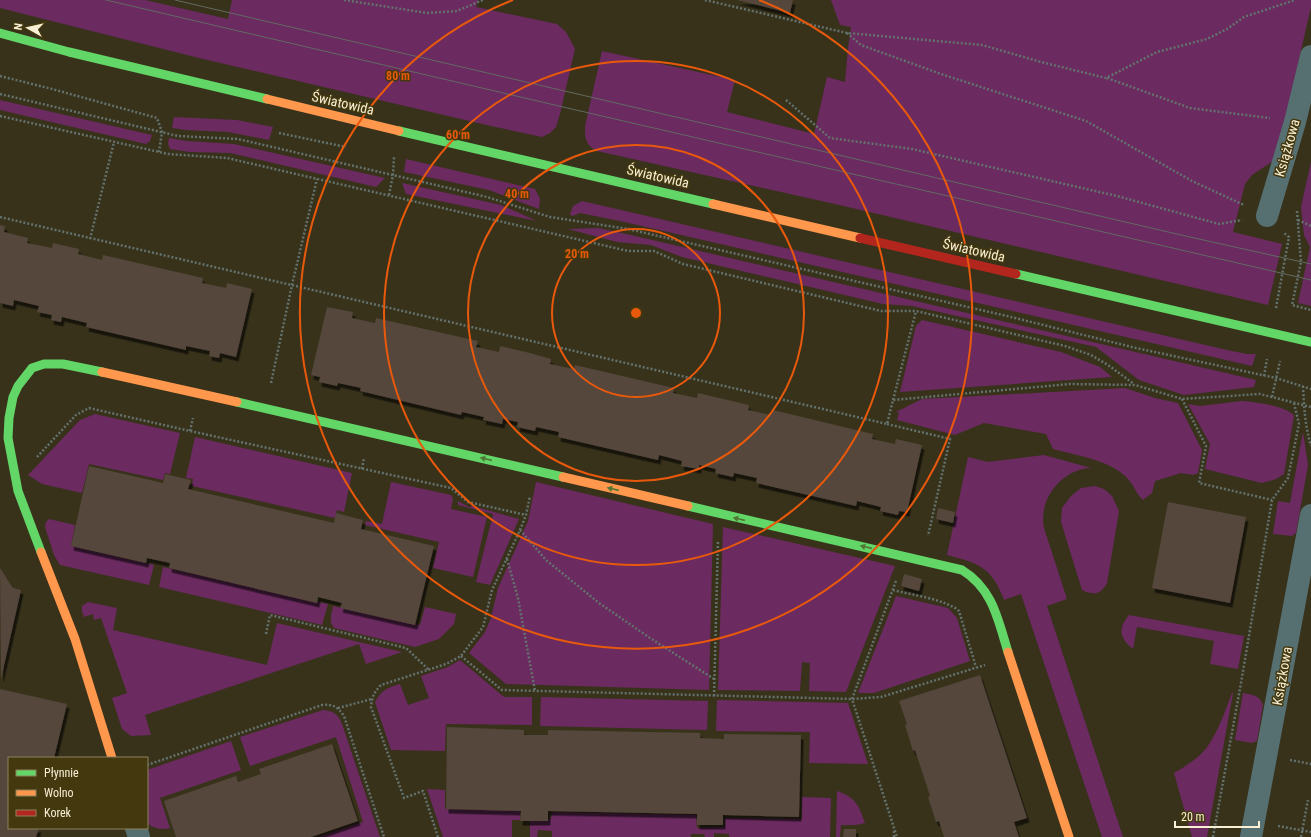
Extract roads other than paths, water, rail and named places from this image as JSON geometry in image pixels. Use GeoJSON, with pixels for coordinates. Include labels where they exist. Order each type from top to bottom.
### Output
{"type":"FeatureCollection","features":[{"type":"Feature","properties":{"kind":"street","name":"Światowida"},"geometry":{"type":"LineString","coordinates":[[0,33],[70,52],[401,131],[1311,342]]}},
{"type":"Feature","properties":{"kind":"street","name":"Książkowa"},"geometry":{"type":"LineString","coordinates":[[1267,216],[1295,122],[1311,56]]}},
{"type":"Feature","properties":{"kind":"street"},"geometry":{"type":"LineString","coordinates":[[112,757],[75,639],[18,491],[8,438],[9,418],[18,386],[32,368],[44,364],[63,364],[198,393],[962,570],[977,580],[984,588],[992,602],[1069,837]]}},
{"type":"Feature","properties":{"kind":"street","name":"Książkowa"},"geometry":{"type":"LineString","coordinates":[[1251,837],[1311,515]]}},
{"type":"Feature","properties":{"kind":"tram line"},"geometry":{"type":"LineString","coordinates":[[106,0],[1311,280]]}},
{"type":"Feature","properties":{"kind":"tram line"},"geometry":{"type":"LineString","coordinates":[[175,0],[1311,264]]}}]}
